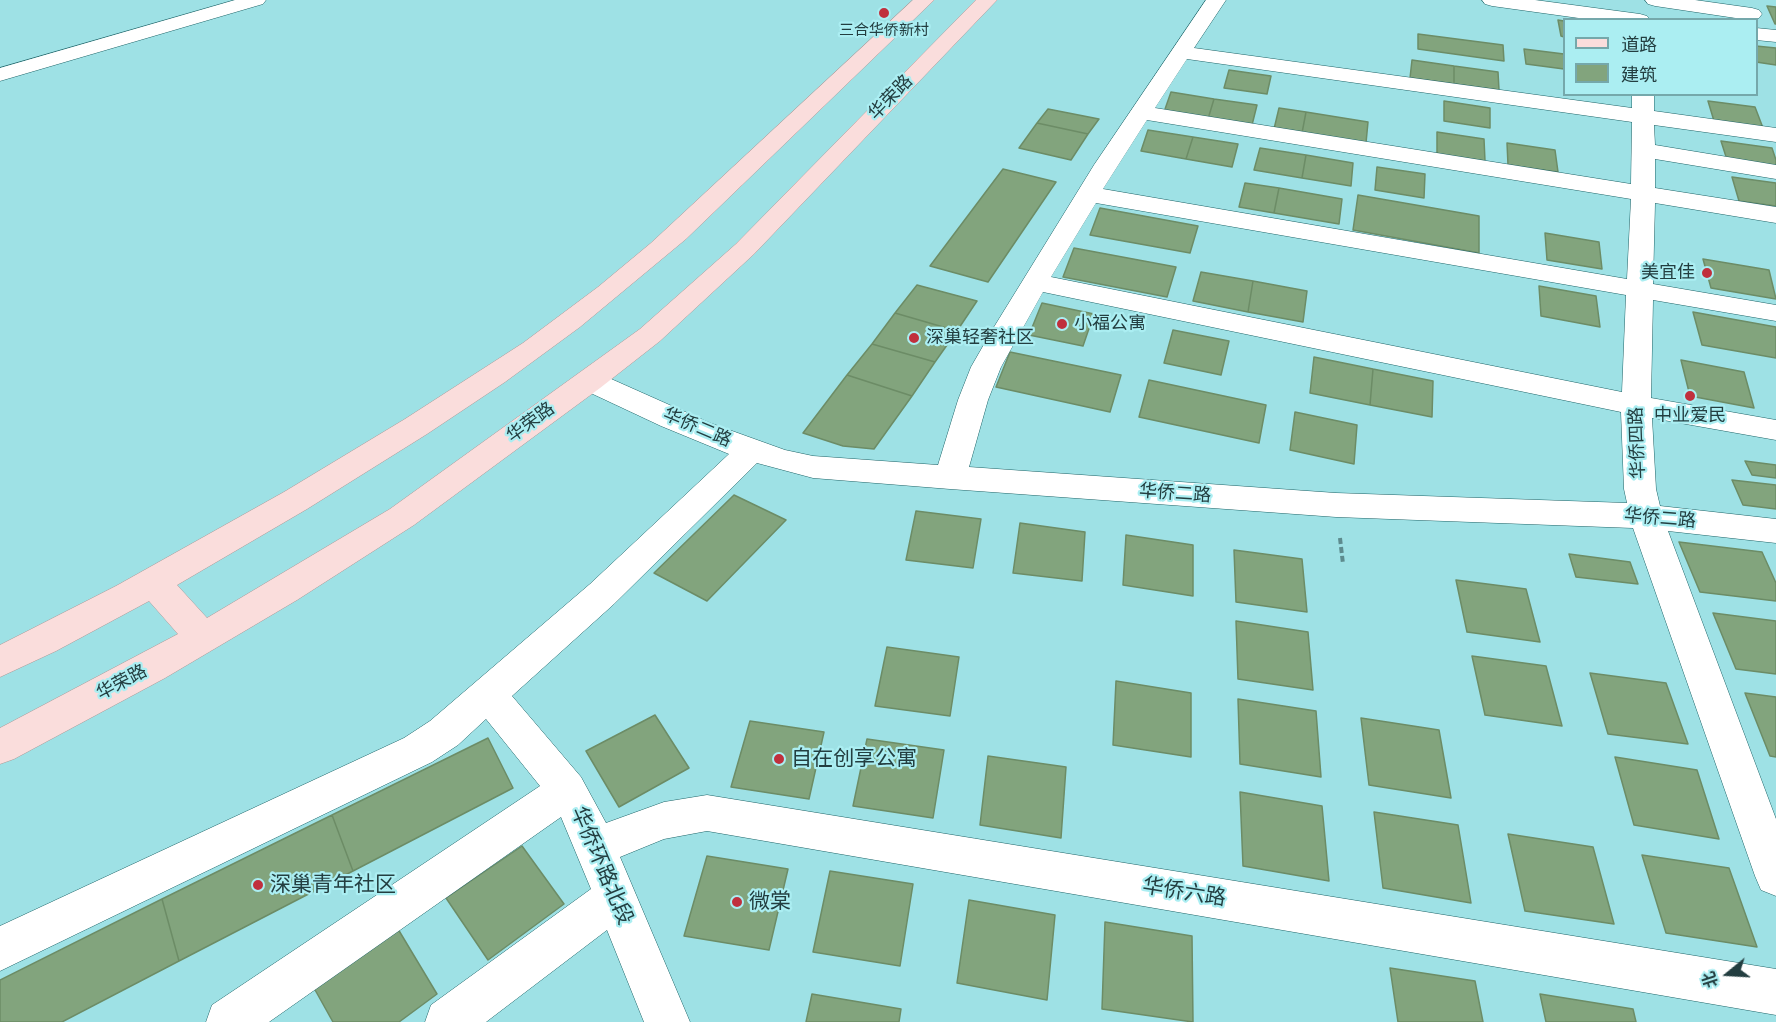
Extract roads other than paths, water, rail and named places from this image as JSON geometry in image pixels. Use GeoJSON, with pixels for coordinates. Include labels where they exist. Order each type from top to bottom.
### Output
{"type":"FeatureCollection","features":[{"type":"Feature","properties":{"kind":"main road"},"geometry":{"type":"LineString","coordinates":[[0,662],[154,583],[359,462],[539,345],[674,236],[774,139],[924,0]]}},
{"type":"Feature","properties":{"kind":"main road","name":"华荣路"},"geometry":{"type":"LineString","coordinates":[[0,747],[203,638],[402,517],[590,381],[650,335],[745,249],[987,0]]}},
{"type":"Feature","properties":{"kind":"main road"},"geometry":{"type":"LineString","coordinates":[[154,583],[203,638]]}},
{"type":"Feature","properties":{"kind":"street"},"geometry":{"type":"LineString","coordinates":[[0,75],[256,0]]}},
{"type":"Feature","properties":{"kind":"street"},"geometry":{"type":"LineString","coordinates":[[950,478],[973,400],[986,367],[1088,194],[1216,0]]}},
{"type":"Feature","properties":{"kind":"street"},"geometry":{"type":"LineString","coordinates":[[1492,0],[1627,18]]}},
{"type":"Feature","properties":{"kind":"street"},"geometry":{"type":"LineString","coordinates":[[1639,0],[1642,18]]}},
{"type":"Feature","properties":{"kind":"street"},"geometry":{"type":"LineString","coordinates":[[1655,0],[1752,14]]}},
{"type":"Feature","properties":{"kind":"street"},"geometry":{"type":"LineString","coordinates":[[1758,34],[1776,36]]}},
{"type":"Feature","properties":{"kind":"street"},"geometry":{"type":"LineString","coordinates":[[1180,52],[1563,96]]}},
{"type":"Feature","properties":{"kind":"street"},"geometry":{"type":"LineString","coordinates":[[1564,96],[1642,105],[1776,135]]}},
{"type":"Feature","properties":{"kind":"street","name":"华侨四路"},"geometry":{"type":"LineString","coordinates":[[1642,105],[1643,193],[1636,405],[1639,480],[1646,516],[1776,876]]}},
{"type":"Feature","properties":{"kind":"street"},"geometry":{"type":"LineString","coordinates":[[1140,112],[1776,215]]}},
{"type":"Feature","properties":{"kind":"street"},"geometry":{"type":"LineString","coordinates":[[1642,150],[1776,172]]}},
{"type":"Feature","properties":{"kind":"street"},"geometry":{"type":"LineString","coordinates":[[1088,194],[1776,313]]}},
{"type":"Feature","properties":{"kind":"street"},"geometry":{"type":"LineString","coordinates":[[1035,282],[1636,405],[1776,430]]}},
{"type":"Feature","properties":{"kind":"street","name":"华侨二路"},"geometry":{"type":"LineString","coordinates":[[590,381],[751,451],[774,459],[813,467],[1336,505],[1646,516],[1776,531]]}},
{"type":"Feature","properties":{"kind":"street"},"geometry":{"type":"LineString","coordinates":[[0,949],[418,750],[444,733],[602,594],[751,451]]}},
{"type":"Feature","properties":{"kind":"street","name":"华侨环路北段"},"geometry":{"type":"LineString","coordinates":[[504,682],[567,790],[596,847],[667,1022]]}},
{"type":"Feature","properties":{"kind":"street"},"geometry":{"type":"LineString","coordinates":[[229,1022],[567,790]]}},
{"type":"Feature","properties":{"kind":"street","name":"华侨六路"},"geometry":{"type":"LineString","coordinates":[[596,847],[661,820],[686,813],[707,813],[1776,992]]}},
{"type":"Feature","properties":{"kind":"street"},"geometry":{"type":"LineString","coordinates":[[448,1022],[615,897]]}},
{"type":"Feature","properties":{"kind":"place","name":"三合华侨新村"},"geometry":{"type":"Point","coordinates":[884,13]}},
{"type":"Feature","properties":{"kind":"place","name":"美宜佳"},"geometry":{"type":"Point","coordinates":[1707,273]}},
{"type":"Feature","properties":{"kind":"place","name":"小福公寓"},"geometry":{"type":"Point","coordinates":[1062,324]}},
{"type":"Feature","properties":{"kind":"place","name":"深巢轻奢社区"},"geometry":{"type":"Point","coordinates":[914,338]}},
{"type":"Feature","properties":{"kind":"place","name":"中业爱民"},"geometry":{"type":"Point","coordinates":[1690,396]}},
{"type":"Feature","properties":{"kind":"place","name":"自在创享公寓"},"geometry":{"type":"Point","coordinates":[779,759]}},
{"type":"Feature","properties":{"kind":"place","name":"深巢青年社区"},"geometry":{"type":"Point","coordinates":[258,885]}},
{"type":"Feature","properties":{"kind":"place","name":"微棠"},"geometry":{"type":"Point","coordinates":[737,902]}}]}
